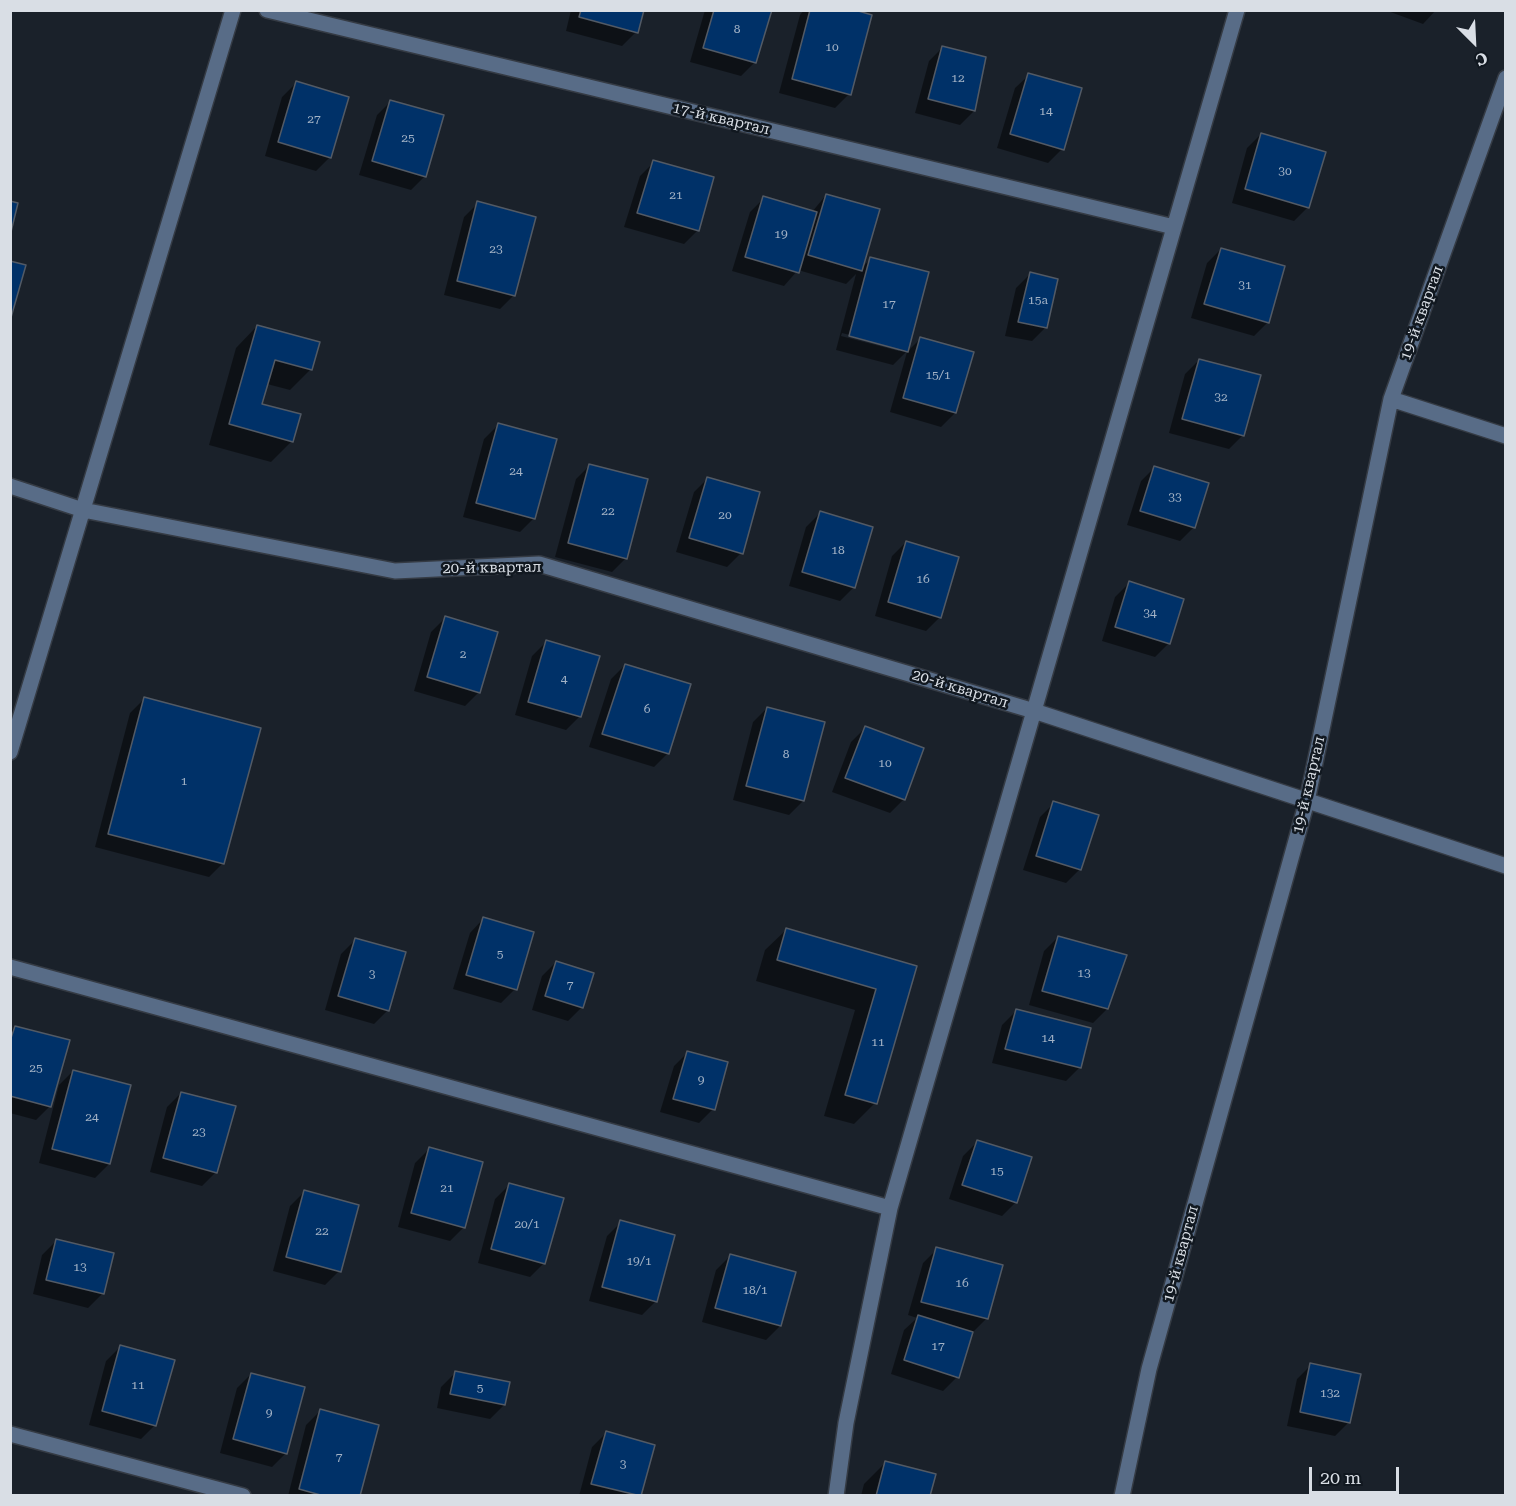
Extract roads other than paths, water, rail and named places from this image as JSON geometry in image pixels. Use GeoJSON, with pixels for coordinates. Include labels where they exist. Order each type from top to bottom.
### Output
{"type":"FeatureCollection","features":[{"type":"Feature","properties":{"kind":"street"},"geometry":{"type":"LineString","coordinates":[[10,752],[233,10]]}},
{"type":"Feature","properties":{"kind":"street","name":"17-й квартал"},"geometry":{"type":"LineString","coordinates":[[267,10],[1174,227]]}},
{"type":"Feature","properties":{"kind":"street"},"geometry":{"type":"LineString","coordinates":[[836,1496],[846,1423],[890,1208],[1236,10]]}},
{"type":"Feature","properties":{"kind":"street","name":"19-й квартал"},"geometry":{"type":"LineString","coordinates":[[1122,1496],[1149,1369],[1307,801],[1391,399],[1506,78]]}},
{"type":"Feature","properties":{"kind":"street"},"geometry":{"type":"LineString","coordinates":[[1391,399],[1506,436]]}},
{"type":"Feature","properties":{"kind":"street","name":"20-й квартал"},"geometry":{"type":"LineString","coordinates":[[10,486],[83,510],[395,571],[539,564],[1034,711],[1506,866]]}},
{"type":"Feature","properties":{"kind":"street"},"geometry":{"type":"LineString","coordinates":[[10,967],[890,1208]]}},
{"type":"Feature","properties":{"kind":"street"},"geometry":{"type":"LineString","coordinates":[[10,1434],[243,1496]]}}]}
